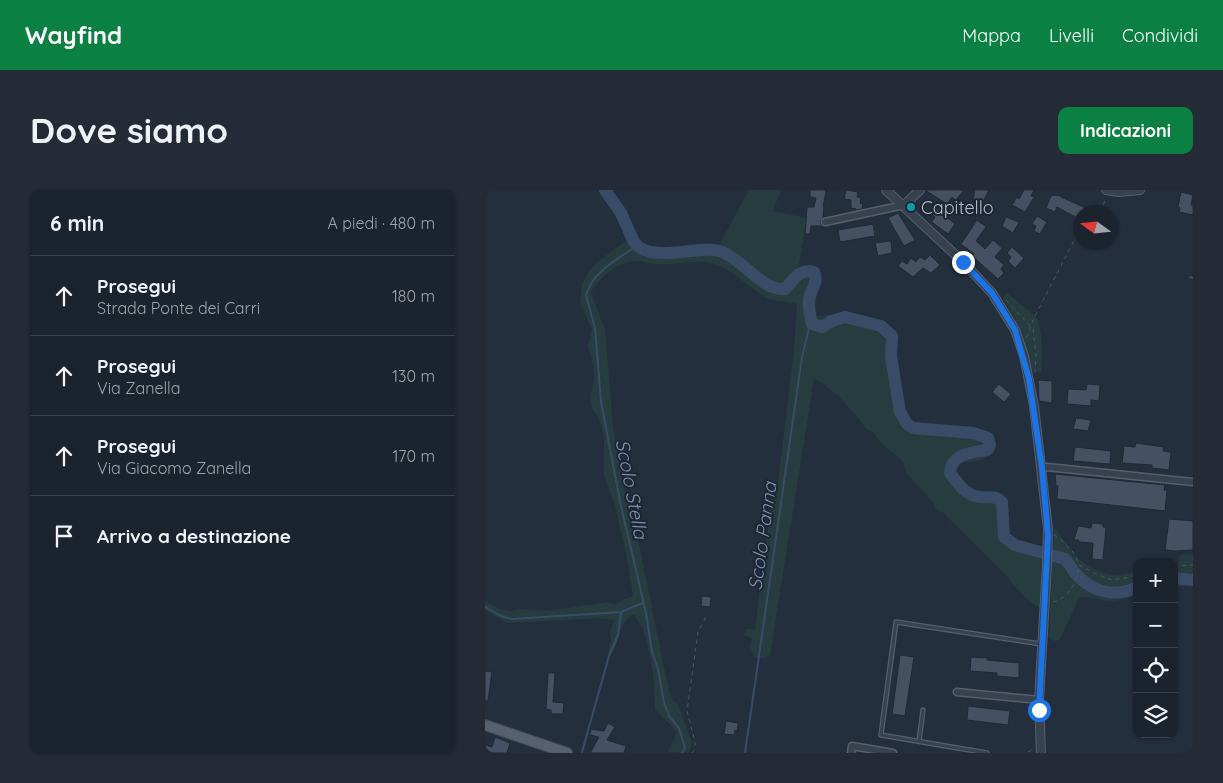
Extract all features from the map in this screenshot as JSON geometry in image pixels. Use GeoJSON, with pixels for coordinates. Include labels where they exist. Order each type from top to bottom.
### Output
{"type":"FeatureCollection","features":[{"type":"Feature","properties":{"kind":"main road"},"geometry":{"type":"LineString","coordinates":[[485,725],[567,753]]}},
{"type":"Feature","properties":{"kind":"street"},"geometry":{"type":"LineString","coordinates":[[886,190],[904,205],[992,293],[1015,330],[1021,348],[1034,406],[1048,532],[1039,700],[1041,753]]}},
{"type":"Feature","properties":{"kind":"street"},"geometry":{"type":"LineString","coordinates":[[825,222],[904,205],[920,190]]}},
{"type":"Feature","properties":{"kind":"street"},"geometry":{"type":"LineString","coordinates":[[1107,191],[1139,190]]}},
{"type":"Feature","properties":{"kind":"street"},"geometry":{"type":"LineString","coordinates":[[1042,468],[1193,482]]}},
{"type":"Feature","properties":{"kind":"street"},"geometry":{"type":"LineString","coordinates":[[957,692],[1039,700]]}},
{"type":"Feature","properties":{"kind":"street"},"geometry":{"type":"LineString","coordinates":[[851,753],[852,746],[893,753]]}},
{"type":"Feature","properties":{"kind":"lane"},"geometry":{"type":"LineString","coordinates":[[987,753],[881,735],[896,622],[1042,644]]}},
{"type":"Feature","properties":{"kind":"lane"},"geometry":{"type":"LineString","coordinates":[[919,741],[923,710]]}},
{"type":"Feature","properties":{"kind":"path"},"geometry":{"type":"LineString","coordinates":[[1102,205],[1107,191]]}},
{"type":"Feature","properties":{"kind":"path"},"geometry":{"type":"LineString","coordinates":[[1021,348],[1032,327],[1035,316],[1073,242]]}},
{"type":"Feature","properties":{"kind":"path"},"geometry":{"type":"LineString","coordinates":[[1003,298],[1032,327],[1036,355],[1035,376]]}},
{"type":"Feature","properties":{"kind":"path"},"geometry":{"type":"LineString","coordinates":[[1048,532],[1052,528],[1052,534],[1060,538],[1074,553],[1079,565],[1075,584],[1067,595],[1056,602],[1050,602]]}},
{"type":"Feature","properties":{"kind":"path"},"geometry":{"type":"LineString","coordinates":[[1079,565],[1112,580],[1133,576]]}},
{"type":"Feature","properties":{"kind":"path"},"geometry":{"type":"LineString","coordinates":[[1178,566],[1193,565]]}},
{"type":"Feature","properties":{"kind":"path"},"geometry":{"type":"LineString","coordinates":[[692,753],[695,742],[687,711],[698,632],[707,615]]}},
{"type":"Feature","properties":{"kind":"green space"},"geometry":{"type":"Polygon","coordinates":[[[600,190],[612,190],[629,221],[637,243],[653,250],[676,251],[718,247],[749,190],[781,190],[773,211],[807,218],[798,270],[819,271],[815,316],[851,313],[887,327],[895,337],[894,359],[897,384],[905,415],[909,421],[918,424],[941,424],[970,429],[983,433],[992,440],[995,451],[992,454],[977,461],[957,463],[952,470],[969,487],[987,494],[1004,497],[1008,506],[1008,532],[1016,540],[1044,547],[1040,608],[1023,595],[1008,577],[944,513],[937,511],[932,501],[906,473],[902,461],[881,443],[874,432],[867,429],[837,395],[814,379],[770,655],[764,658],[755,658],[750,647],[752,638],[744,635],[746,629],[755,629],[771,503],[777,490],[794,350],[797,304],[767,298],[733,273],[712,263],[654,264],[635,261],[628,262],[611,270],[593,288],[591,293],[605,330],[613,427],[623,485],[629,502],[641,554],[669,691],[673,701],[678,704],[692,743],[689,753],[668,752],[677,732],[655,709],[649,651],[644,631],[635,614],[629,617],[622,626],[612,654],[608,653],[611,641],[610,632],[614,620],[600,618],[506,623],[485,610],[485,601],[500,609],[511,611],[523,609],[549,611],[608,602],[616,605],[622,600],[633,596],[616,509],[604,475],[604,439],[602,428],[598,417],[592,409],[590,395],[594,378],[593,364],[588,346],[592,329],[580,303],[582,284],[589,271],[596,263],[626,241],[617,215],[600,190]]]}},
{"type":"Feature","properties":{"kind":"green space"},"geometry":{"type":"Polygon","coordinates":[[[1006,292],[1034,315],[1037,320],[1042,342],[1041,372],[1033,371],[1020,328],[1003,299],[1006,292]]]}},
{"type":"Feature","properties":{"kind":"green space"},"geometry":{"type":"Polygon","coordinates":[[[1054,527],[1077,556],[1091,568],[1104,573],[1118,575],[1133,571],[1133,595],[1112,601],[1087,597],[1079,598],[1060,639],[1054,641],[1049,638],[1054,527]]]}},
{"type":"Feature","properties":{"kind":"green space"},"geometry":{"type":"Polygon","coordinates":[[[1193,554],[1193,585],[1178,587],[1178,562],[1180,555],[1193,554]]]}},
{"type":"Feature","properties":{"kind":"building"},"geometry":{"type":"Polygon","coordinates":[[[810,190],[825,190],[826,192],[823,218],[820,221],[822,226],[811,226],[810,234],[805,234],[807,207],[814,207],[816,198],[810,197],[810,190]]]}},
{"type":"Feature","properties":{"kind":"building"},"geometry":{"type":"Polygon","coordinates":[[[846,190],[858,192],[857,197],[861,198],[860,203],[863,204],[862,209],[856,210],[851,208],[851,200],[844,199],[846,190]]]}},
{"type":"Feature","properties":{"kind":"building"},"geometry":{"type":"Polygon","coordinates":[[[925,190],[964,190],[956,200],[952,197],[947,204],[925,190]]]}},
{"type":"Feature","properties":{"kind":"building"},"geometry":{"type":"Polygon","coordinates":[[[975,190],[989,190],[981,203],[973,199],[975,190]]]}},
{"type":"Feature","properties":{"kind":"building"},"geometry":{"type":"Polygon","coordinates":[[[1024,190],[1034,190],[1031,196],[1034,197],[1025,212],[1012,205],[1017,197],[1019,199],[1024,190]]]}},
{"type":"Feature","properties":{"kind":"building"},"geometry":{"type":"Polygon","coordinates":[[[1181,192],[1193,195],[1191,205],[1193,206],[1193,215],[1179,212],[1181,192]]]}},
{"type":"Feature","properties":{"kind":"building"},"geometry":{"type":"Polygon","coordinates":[[[1051,196],[1061,196],[1079,205],[1073,205],[1073,216],[1057,207],[1055,212],[1046,208],[1051,196]]]}},
{"type":"Feature","properties":{"kind":"building"},"geometry":{"type":"Polygon","coordinates":[[[936,208],[955,224],[948,234],[932,221],[935,217],[931,214],[936,208]]]}},
{"type":"Feature","properties":{"kind":"building"},"geometry":{"type":"Polygon","coordinates":[[[898,213],[915,240],[904,246],[888,218],[898,213]]]}},
{"type":"Feature","properties":{"kind":"building"},"geometry":{"type":"Polygon","coordinates":[[[1037,216],[1047,222],[1040,234],[1034,231],[1036,226],[1032,224],[1037,216]]]}},
{"type":"Feature","properties":{"kind":"building"},"geometry":{"type":"Polygon","coordinates":[[[1006,217],[1019,222],[1013,233],[1002,226],[1006,217]]]}},
{"type":"Feature","properties":{"kind":"building"},"geometry":{"type":"Polygon","coordinates":[[[977,220],[986,227],[976,241],[985,249],[993,240],[1002,248],[995,257],[1004,265],[1001,269],[1004,273],[998,279],[972,256],[974,254],[961,244],[977,220]]]}},
{"type":"Feature","properties":{"kind":"building"},"geometry":{"type":"Polygon","coordinates":[[[873,224],[875,236],[840,242],[838,230],[873,224]]]}},
{"type":"Feature","properties":{"kind":"building"},"geometry":{"type":"Polygon","coordinates":[[[891,241],[892,253],[878,256],[875,243],[891,241]]]}},
{"type":"Feature","properties":{"kind":"building"},"geometry":{"type":"Polygon","coordinates":[[[1012,247],[1024,258],[1015,268],[1008,261],[1011,257],[1007,253],[1012,247]]]}},
{"type":"Feature","properties":{"kind":"building"},"geometry":{"type":"Polygon","coordinates":[[[930,255],[940,265],[931,273],[923,268],[913,277],[898,266],[902,261],[907,264],[911,258],[916,262],[920,257],[925,260],[930,255]]]}},
{"type":"Feature","properties":{"kind":"building"},"geometry":{"type":"Polygon","coordinates":[[[1038,380],[1052,381],[1052,403],[1039,401],[1038,380]]]}},
{"type":"Feature","properties":{"kind":"building"},"geometry":{"type":"Polygon","coordinates":[[[999,384],[1011,394],[1004,402],[992,392],[999,384]]]}},
{"type":"Feature","properties":{"kind":"building"},"geometry":{"type":"Polygon","coordinates":[[[1087,384],[1100,385],[1099,401],[1091,400],[1091,406],[1067,404],[1068,389],[1086,390],[1087,384]]]}},
{"type":"Feature","properties":{"kind":"building"},"geometry":{"type":"Polygon","coordinates":[[[1076,418],[1091,420],[1088,431],[1073,429],[1076,418]]]}},
{"type":"Feature","properties":{"kind":"building"},"geometry":{"type":"Polygon","coordinates":[[[1136,443],[1164,447],[1163,451],[1171,452],[1169,470],[1152,468],[1152,465],[1122,463],[1124,446],[1135,447],[1136,443]]]}},
{"type":"Feature","properties":{"kind":"building"},"geometry":{"type":"Polygon","coordinates":[[[1075,447],[1111,451],[1110,464],[1073,461],[1075,447]]]}},
{"type":"Feature","properties":{"kind":"building"},"geometry":{"type":"Polygon","coordinates":[[[1055,474],[1165,485],[1164,490],[1167,490],[1165,511],[1057,499],[1058,486],[1056,486],[1055,474]]]}},
{"type":"Feature","properties":{"kind":"building"},"geometry":{"type":"Polygon","coordinates":[[[1169,519],[1193,521],[1193,550],[1165,550],[1169,519]]]}},
{"type":"Feature","properties":{"kind":"building"},"geometry":{"type":"Polygon","coordinates":[[[1092,523],[1103,524],[1103,527],[1106,527],[1103,560],[1092,559],[1093,543],[1074,540],[1078,526],[1091,528],[1092,523]]]}},
{"type":"Feature","properties":{"kind":"building"},"geometry":{"type":"Polygon","coordinates":[[[702,596],[711,597],[710,607],[701,606],[702,596]]]}},
{"type":"Feature","properties":{"kind":"building"},"geometry":{"type":"Polygon","coordinates":[[[900,655],[914,657],[905,716],[892,714],[900,655]]]}},
{"type":"Feature","properties":{"kind":"building"},"geometry":{"type":"Polygon","coordinates":[[[971,657],[1019,663],[1019,678],[997,676],[997,673],[970,671],[971,657]]]}},
{"type":"Feature","properties":{"kind":"building"},"geometry":{"type":"Polygon","coordinates":[[[485,671],[492,672],[488,701],[485,701],[485,671]]]}},
{"type":"Feature","properties":{"kind":"building"},"geometry":{"type":"Polygon","coordinates":[[[548,673],[555,673],[553,702],[564,703],[563,714],[551,714],[551,710],[546,709],[548,673]]]}},
{"type":"Feature","properties":{"kind":"building"},"geometry":{"type":"Polygon","coordinates":[[[968,706],[1010,711],[1008,725],[967,720],[968,706]]]}},
{"type":"Feature","properties":{"kind":"building"},"geometry":{"type":"Polygon","coordinates":[[[726,721],[738,723],[737,731],[735,730],[734,735],[724,734],[726,721]]]}},
{"type":"Feature","properties":{"kind":"building"},"geometry":{"type":"Polygon","coordinates":[[[608,723],[615,727],[607,740],[626,746],[624,753],[590,753],[599,737],[590,735],[591,729],[604,731],[608,723]]]}},
{"type":"Feature","properties":{"kind":"building"},"geometry":{"type":"Polygon","coordinates":[[[495,737],[510,743],[507,753],[485,753],[485,745],[492,747],[495,737]]]}},
{"type":"Feature","properties":{"kind":"waterway"},"geometry":{"type":"LineString","coordinates":[[605,190],[621,213],[634,242],[650,252],[672,253],[715,250],[733,258],[758,279],[776,288],[785,289],[801,273],[814,272],[816,279],[809,302],[812,324],[822,327],[832,321],[845,317],[881,326],[892,336],[891,356],[900,412],[907,424],[913,428],[973,433],[988,438],[990,445],[987,450],[968,453],[958,458],[951,466],[950,473],[963,489],[971,494],[994,498],[1002,502],[1004,537],[1015,545],[1065,559],[1083,581],[1097,589],[1113,593],[1133,588]]}},
{"type":"Feature","properties":{"kind":"waterway","name":"Scolo Stella"},"geometry":{"type":"LineString","coordinates":[[636,246],[600,273],[594,279],[586,295],[595,328],[601,402],[621,506],[646,613],[652,652],[658,669],[664,703],[669,716],[679,728],[685,748],[682,753]]}},
{"type":"Feature","properties":{"kind":"waterway","name":"Scolo Panna"},"geometry":{"type":"LineString","coordinates":[[745,753],[802,357],[809,328],[812,324]]}},
{"type":"Feature","properties":{"kind":"waterway"},"geometry":{"type":"LineString","coordinates":[[1178,578],[1193,580]]}},
{"type":"Feature","properties":{"kind":"waterway"},"geometry":{"type":"LineString","coordinates":[[485,607],[501,616],[512,619],[621,612],[643,603]]}},
{"type":"Feature","properties":{"kind":"waterway"},"geometry":{"type":"LineString","coordinates":[[582,752],[609,656],[618,635],[621,613]]}},
{"type":"Feature","properties":{"kind":"place","name":"Capitello"},"geometry":{"type":"Point","coordinates":[911,207]}},
{"type":"Feature","properties":{"kind":"route"},"geometry":{"type":"LineString","coordinates":[[963,262],[992,293],[1015,330],[1024,356],[1034,406],[1048,535],[1039,710]]}}]}
